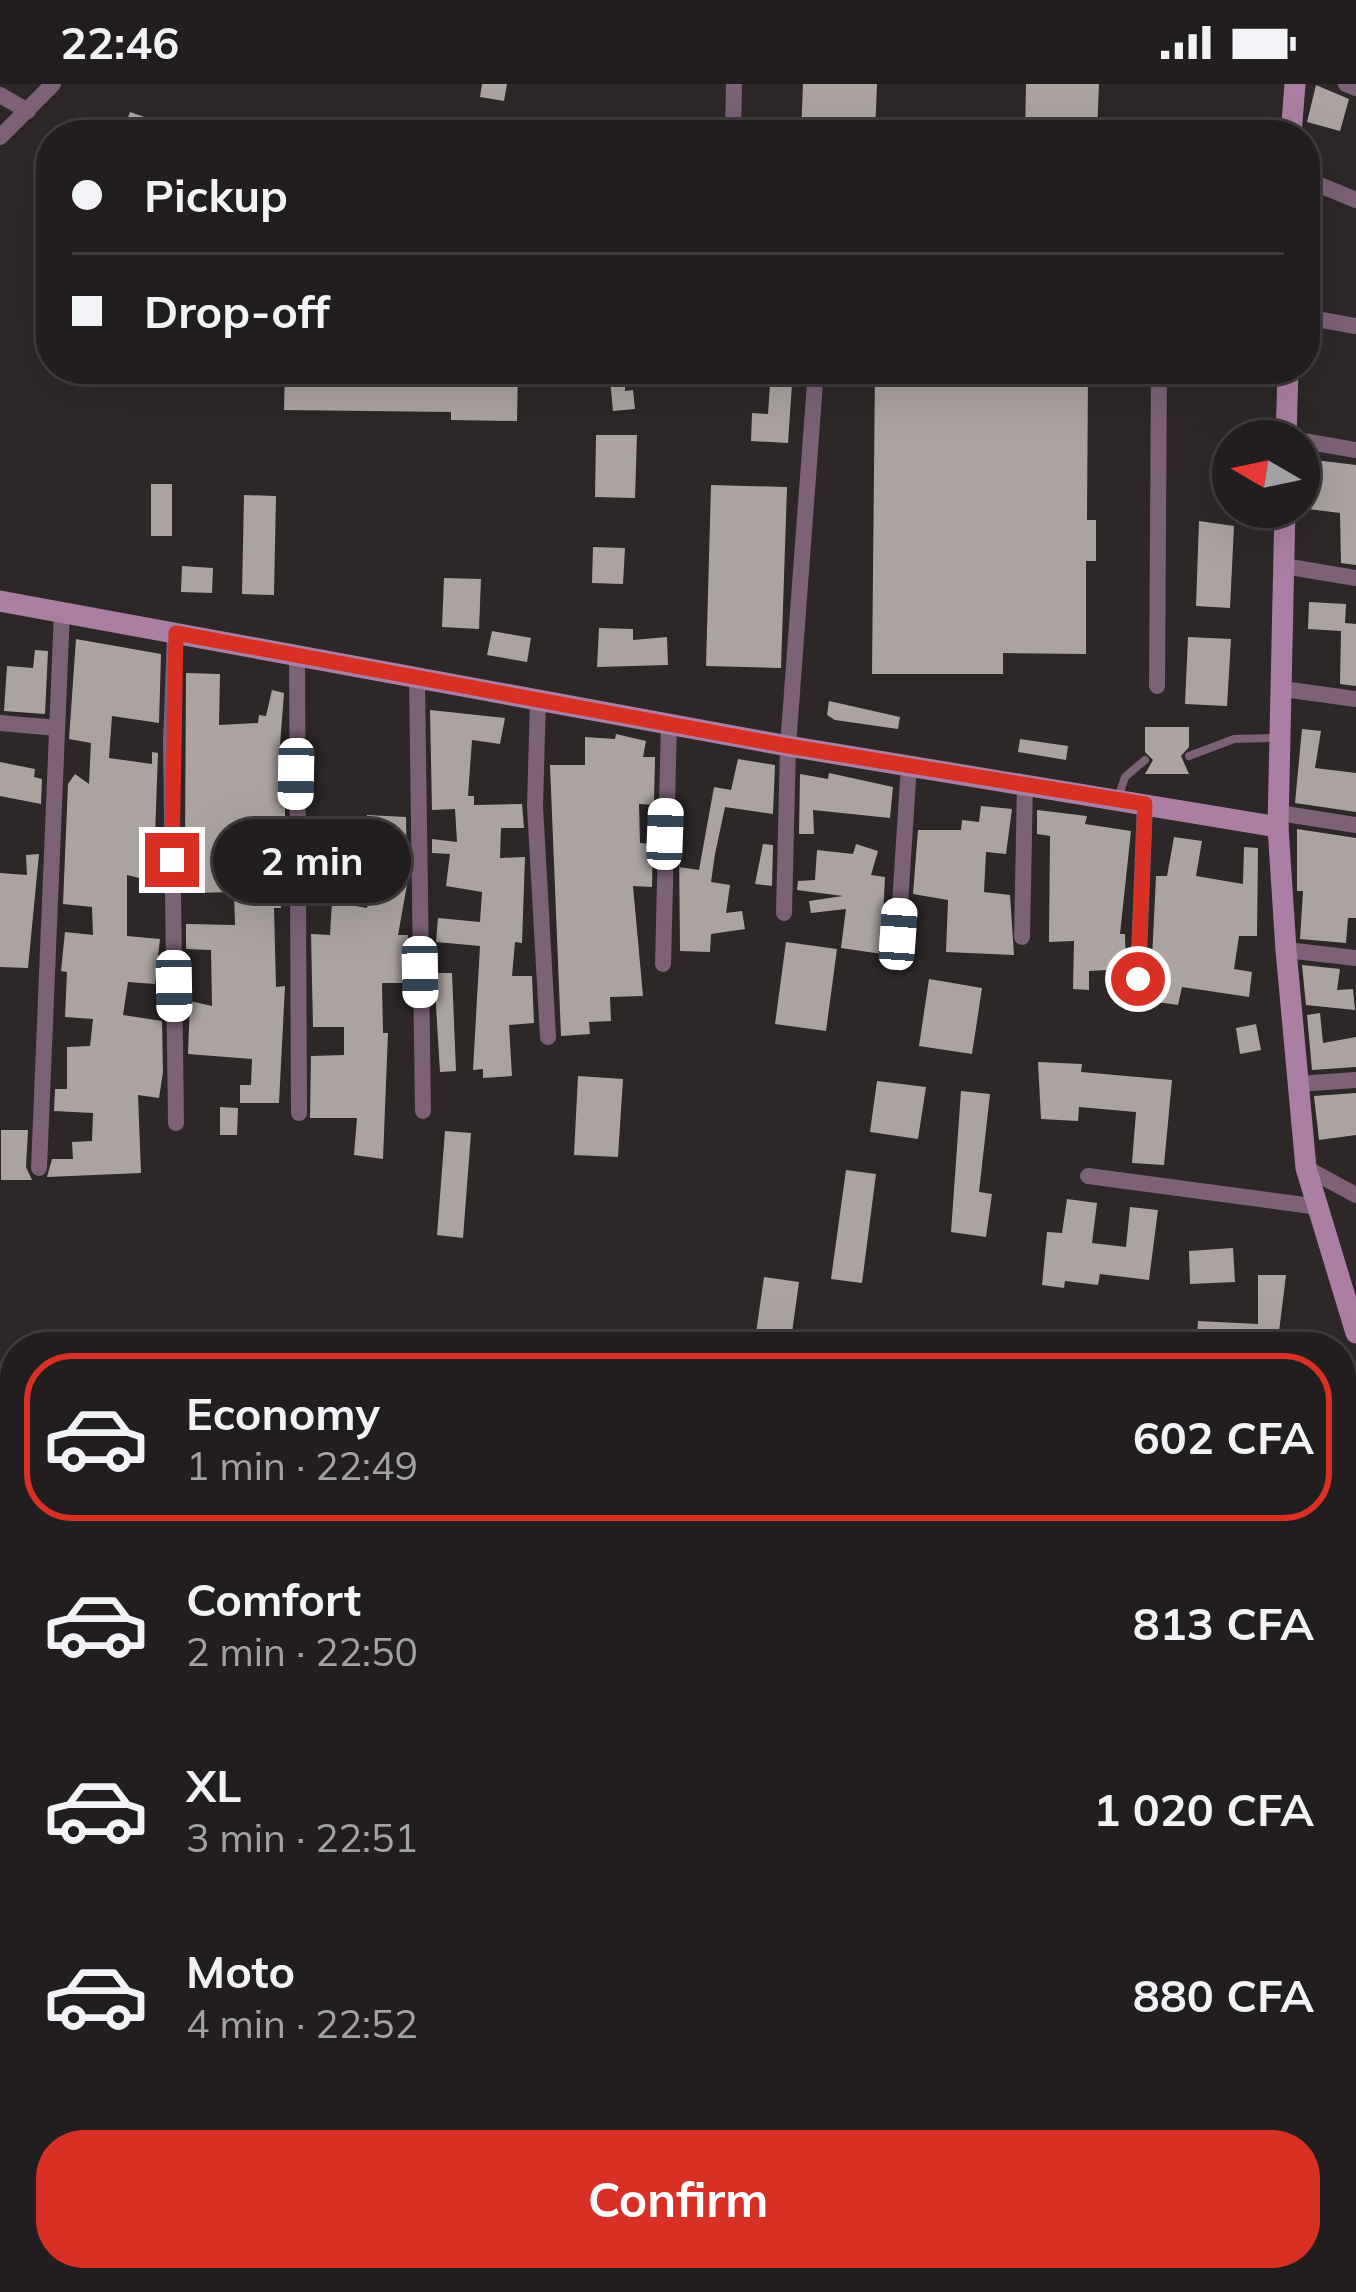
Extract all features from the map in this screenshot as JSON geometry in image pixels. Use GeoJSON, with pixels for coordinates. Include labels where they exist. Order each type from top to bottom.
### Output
{"type":"FeatureCollection","features":[{"type":"Feature","properties":{"kind":"street"},"geometry":{"type":"LineString","coordinates":[[0,137],[53,84]]}},
{"type":"Feature","properties":{"kind":"street"},"geometry":{"type":"LineString","coordinates":[[733,120],[734,84]]}},
{"type":"Feature","properties":{"kind":"street"},"geometry":{"type":"LineString","coordinates":[[1292,120],[1294,84]]}},
{"type":"Feature","properties":{"kind":"street"},"geometry":{"type":"LineString","coordinates":[[1346,84],[1356,88]]}},
{"type":"Feature","properties":{"kind":"street"},"geometry":{"type":"LineString","coordinates":[[0,95],[28,111]]}},
{"type":"Feature","properties":{"kind":"street"},"geometry":{"type":"LineString","coordinates":[[1320,185],[1356,200]]}},
{"type":"Feature","properties":{"kind":"street"},"geometry":{"type":"LineString","coordinates":[[1320,320],[1356,326]]}},
{"type":"Feature","properties":{"kind":"street"},"geometry":{"type":"LineString","coordinates":[[784,913],[788,746],[816,384]]}},
{"type":"Feature","properties":{"kind":"street"},"geometry":{"type":"LineString","coordinates":[[1157,686],[1159,384]]}},
{"type":"Feature","properties":{"kind":"street"},"geometry":{"type":"LineString","coordinates":[[1287,420],[1288,384]]}},
{"type":"Feature","properties":{"kind":"street"},"geometry":{"type":"LineString","coordinates":[[1320,445],[1356,450]]}},
{"type":"Feature","properties":{"kind":"street"},"geometry":{"type":"LineString","coordinates":[[1285,528],[1278,820],[1286,950],[1306,1168],[1355,1328]]}},
{"type":"Feature","properties":{"kind":"street"},"geometry":{"type":"LineString","coordinates":[[1284,566],[1356,578]]}},
{"type":"Feature","properties":{"kind":"street"},"geometry":{"type":"LineString","coordinates":[[0,601],[788,746],[1145,804],[1356,825]]}},
{"type":"Feature","properties":{"kind":"street"},"geometry":{"type":"LineString","coordinates":[[39,1168],[62,611]]}},
{"type":"Feature","properties":{"kind":"street"},"geometry":{"type":"LineString","coordinates":[[176,633],[171,742],[176,1124]]}},
{"type":"Feature","properties":{"kind":"street"},"geometry":{"type":"LineString","coordinates":[[297,656],[298,1113]]}},
{"type":"Feature","properties":{"kind":"street"},"geometry":{"type":"LineString","coordinates":[[417,680],[423,1111]]}},
{"type":"Feature","properties":{"kind":"street"},"geometry":{"type":"LineString","coordinates":[[1283,689],[1356,699]]}},
{"type":"Feature","properties":{"kind":"street"},"geometry":{"type":"LineString","coordinates":[[538,699],[535,806],[548,1037]]}},
{"type":"Feature","properties":{"kind":"street"},"geometry":{"type":"LineString","coordinates":[[0,723],[57,728]]}},
{"type":"Feature","properties":{"kind":"street"},"geometry":{"type":"LineString","coordinates":[[663,964],[669,723]]}},
{"type":"Feature","properties":{"kind":"street"},"geometry":{"type":"LineString","coordinates":[[898,934],[909,765]]}},
{"type":"Feature","properties":{"kind":"street"},"geometry":{"type":"LineString","coordinates":[[1022,937],[1025,784]]}},
{"type":"Feature","properties":{"kind":"street"},"geometry":{"type":"LineString","coordinates":[[1138,979],[1145,804]]}},
{"type":"Feature","properties":{"kind":"street"},"geometry":{"type":"LineString","coordinates":[[1286,950],[1356,958]]}},
{"type":"Feature","properties":{"kind":"street"},"geometry":{"type":"LineString","coordinates":[[1298,1084],[1356,1080]]}},
{"type":"Feature","properties":{"kind":"street"},"geometry":{"type":"LineString","coordinates":[[1306,1168],[1356,1195]]}},
{"type":"Feature","properties":{"kind":"street"},"geometry":{"type":"LineString","coordinates":[[1088,1176],[1319,1207]]}},
{"type":"Feature","properties":{"kind":"lane"},"geometry":{"type":"LineString","coordinates":[[1189,756],[1234,739],[1281,738]]}},
{"type":"Feature","properties":{"kind":"lane"},"geometry":{"type":"LineString","coordinates":[[1117,800],[1125,777],[1144,760]]}},
{"type":"Feature","properties":{"kind":"building"},"geometry":{"type":"Polygon","coordinates":[[[482,84],[507,84],[504,101],[480,97],[482,84]]]}},
{"type":"Feature","properties":{"kind":"building"},"geometry":{"type":"Polygon","coordinates":[[[803,84],[877,84],[876,120],[802,120],[803,84]]]}},
{"type":"Feature","properties":{"kind":"building"},"geometry":{"type":"Polygon","coordinates":[[[1026,84],[1099,84],[1098,120],[1025,120],[1026,84]]]}},
{"type":"Feature","properties":{"kind":"building"},"geometry":{"type":"Polygon","coordinates":[[[1316,85],[1349,99],[1340,131],[1320,126],[1320,120],[1307,120],[1316,85]]]}},
{"type":"Feature","properties":{"kind":"building"},"geometry":{"type":"Polygon","coordinates":[[[130,112],[153,120],[127,120],[130,112]]]}},
{"type":"Feature","properties":{"kind":"building"},"geometry":{"type":"Polygon","coordinates":[[[285,384],[518,384],[517,421],[451,420],[451,412],[284,410],[285,384]]]}},
{"type":"Feature","properties":{"kind":"building"},"geometry":{"type":"Polygon","coordinates":[[[610,384],[625,384],[625,391],[633,390],[635,409],[613,411],[610,384]]]}},
{"type":"Feature","properties":{"kind":"building"},"geometry":{"type":"Polygon","coordinates":[[[770,384],[792,384],[788,443],[751,441],[752,413],[768,414],[770,384]]]}},
{"type":"Feature","properties":{"kind":"building"},"geometry":{"type":"Polygon","coordinates":[[[875,384],[1088,384],[1087,520],[1096,520],[1096,561],[1086,561],[1086,654],[1003,653],[1003,674],[872,674],[875,384]]]}},
{"type":"Feature","properties":{"kind":"building"},"geometry":{"type":"Polygon","coordinates":[[[596,435],[637,435],[635,498],[595,497],[596,435]]]}},
{"type":"Feature","properties":{"kind":"building"},"geometry":{"type":"Polygon","coordinates":[[[1320,461],[1356,465],[1356,565],[1341,563],[1340,513],[1320,510],[1320,461]]]}},
{"type":"Feature","properties":{"kind":"building"},"geometry":{"type":"Polygon","coordinates":[[[151,484],[172,484],[172,536],[151,536],[151,484]]]}},
{"type":"Feature","properties":{"kind":"building"},"geometry":{"type":"Polygon","coordinates":[[[711,485],[787,487],[781,668],[706,666],[711,485]]]}},
{"type":"Feature","properties":{"kind":"building"},"geometry":{"type":"Polygon","coordinates":[[[244,495],[276,496],[274,595],[242,594],[244,495]]]}},
{"type":"Feature","properties":{"kind":"building"},"geometry":{"type":"Polygon","coordinates":[[[1199,521],[1212,523],[1212,528],[1234,528],[1230,608],[1196,606],[1199,521]]]}},
{"type":"Feature","properties":{"kind":"building"},"geometry":{"type":"Polygon","coordinates":[[[593,547],[625,548],[623,584],[592,583],[593,547]]]}},
{"type":"Feature","properties":{"kind":"building"},"geometry":{"type":"Polygon","coordinates":[[[182,566],[213,568],[212,593],[181,592],[182,566]]]}},
{"type":"Feature","properties":{"kind":"building"},"geometry":{"type":"Polygon","coordinates":[[[444,578],[481,579],[479,629],[442,627],[444,578]]]}},
{"type":"Feature","properties":{"kind":"building"},"geometry":{"type":"Polygon","coordinates":[[[1309,602],[1346,604],[1345,623],[1356,624],[1356,686],[1340,684],[1341,631],[1308,629],[1309,602]]]}},
{"type":"Feature","properties":{"kind":"building"},"geometry":{"type":"Polygon","coordinates":[[[599,628],[633,629],[633,640],[667,637],[668,665],[597,667],[599,628]]]}},
{"type":"Feature","properties":{"kind":"building"},"geometry":{"type":"Polygon","coordinates":[[[492,631],[531,638],[527,662],[487,655],[492,631]]]}},
{"type":"Feature","properties":{"kind":"building"},"geometry":{"type":"Polygon","coordinates":[[[1188,637],[1231,639],[1227,706],[1185,704],[1188,637]]]}},
{"type":"Feature","properties":{"kind":"building"},"geometry":{"type":"Polygon","coordinates":[[[76,639],[161,654],[159,723],[112,716],[109,758],[152,764],[152,752],[158,753],[155,836],[143,879],[127,875],[127,936],[160,939],[155,984],[128,982],[123,1015],[162,1021],[163,1072],[159,1098],[138,1095],[141,1173],[47,1177],[52,1159],[73,1159],[72,1142],[92,1141],[93,1113],[54,1111],[55,1089],[67,1089],[67,1047],[90,1046],[93,1019],[65,1017],[67,972],[61,971],[65,932],[93,935],[92,907],[63,904],[68,784],[75,774],[89,784],[91,743],[69,739],[76,639]]]}},
{"type":"Feature","properties":{"kind":"building"},"geometry":{"type":"Polygon","coordinates":[[[35,650],[48,651],[45,714],[4,711],[7,666],[33,668],[35,650]]]}},
{"type":"Feature","properties":{"kind":"building"},"geometry":{"type":"Polygon","coordinates":[[[186,673],[220,674],[219,725],[258,723],[259,715],[266,716],[272,690],[284,693],[279,757],[285,758],[285,823],[267,822],[267,833],[262,833],[264,878],[280,877],[281,908],[274,908],[276,987],[285,986],[279,1103],[240,1103],[240,1085],[251,1085],[252,1059],[188,1054],[190,1001],[212,1006],[211,950],[186,949],[186,924],[235,925],[234,892],[194,893],[193,846],[185,846],[186,673]]]}},
{"type":"Feature","properties":{"kind":"building"},"geometry":{"type":"Polygon","coordinates":[[[829,701],[900,717],[898,729],[835,720],[827,715],[829,701]]]}},
{"type":"Feature","properties":{"kind":"building"},"geometry":{"type":"Polygon","coordinates":[[[430,710],[505,718],[500,744],[472,740],[468,796],[474,796],[474,805],[522,804],[524,828],[501,828],[500,858],[525,857],[522,943],[515,942],[512,976],[532,976],[534,1023],[509,1025],[512,1076],[483,1078],[483,1069],[473,1070],[480,946],[436,942],[438,918],[480,922],[482,892],[446,886],[450,854],[432,853],[432,839],[457,842],[455,809],[432,810],[430,710]]]}},
{"type":"Feature","properties":{"kind":"building"},"geometry":{"type":"Polygon","coordinates":[[[1145,727],[1189,727],[1189,747],[1181,756],[1189,774],[1145,774],[1153,760],[1145,752],[1145,727]]]}},
{"type":"Feature","properties":{"kind":"building"},"geometry":{"type":"Polygon","coordinates":[[[1302,729],[1321,731],[1315,768],[1356,773],[1356,812],[1295,803],[1302,729]]]}},
{"type":"Feature","properties":{"kind":"building"},"geometry":{"type":"Polygon","coordinates":[[[616,734],[646,741],[643,757],[655,757],[654,805],[639,804],[640,843],[653,844],[652,887],[633,886],[643,996],[610,997],[611,1021],[589,1022],[590,1034],[561,1036],[550,765],[585,765],[585,737],[615,739],[616,734]]]}},
{"type":"Feature","properties":{"kind":"building"},"geometry":{"type":"Polygon","coordinates":[[[1020,739],[1068,746],[1066,760],[1018,752],[1020,739]]]}},
{"type":"Feature","properties":{"kind":"building"},"geometry":{"type":"Polygon","coordinates":[[[738,759],[775,765],[773,814],[725,807],[715,854],[711,882],[730,885],[726,913],[742,911],[745,929],[711,934],[710,952],[680,951],[679,867],[699,870],[714,787],[731,790],[738,759]]]}},
{"type":"Feature","properties":{"kind":"building"},"geometry":{"type":"Polygon","coordinates":[[[0,762],[35,769],[34,777],[42,779],[41,804],[0,796],[0,762]]]}},
{"type":"Feature","properties":{"kind":"building"},"geometry":{"type":"Polygon","coordinates":[[[829,773],[893,787],[890,818],[813,810],[814,834],[799,834],[800,774],[828,779],[829,773]]]}},
{"type":"Feature","properties":{"kind":"building"},"geometry":{"type":"Polygon","coordinates":[[[981,806],[1012,809],[1006,854],[986,852],[984,892],[1010,895],[1014,955],[946,952],[948,900],[913,894],[918,830],[961,830],[962,820],[979,822],[981,806]]]}},
{"type":"Feature","properties":{"kind":"building"},"geometry":{"type":"Polygon","coordinates":[[[1037,810],[1087,816],[1085,824],[1131,831],[1120,934],[1125,934],[1126,969],[1089,971],[1089,990],[1073,989],[1074,941],[1049,942],[1050,836],[1037,834],[1037,810]]]}},
{"type":"Feature","properties":{"kind":"building"},"geometry":{"type":"Polygon","coordinates":[[[367,815],[406,817],[407,885],[398,935],[408,935],[408,983],[382,983],[383,1033],[388,1033],[383,1159],[354,1155],[357,1118],[310,1118],[311,1056],[344,1055],[344,1027],[313,1027],[311,934],[330,935],[332,902],[367,908],[373,877],[311,876],[311,854],[318,854],[320,835],[362,841],[367,815]]]}},
{"type":"Feature","properties":{"kind":"building"},"geometry":{"type":"Polygon","coordinates":[[[1297,829],[1356,838],[1356,918],[1348,918],[1346,943],[1300,939],[1303,891],[1297,891],[1297,829]]]}},
{"type":"Feature","properties":{"kind":"building"},"geometry":{"type":"Polygon","coordinates":[[[1174,837],[1202,841],[1196,876],[1243,884],[1244,847],[1258,848],[1257,936],[1239,936],[1234,969],[1252,972],[1249,997],[1182,987],[1178,1005],[1150,1001],[1156,876],[1167,876],[1174,837]]]}},
{"type":"Feature","properties":{"kind":"building"},"geometry":{"type":"Polygon","coordinates":[[[763,844],[773,845],[772,886],[755,884],[763,844]]]}},
{"type":"Feature","properties":{"kind":"building"},"geometry":{"type":"Polygon","coordinates":[[[856,844],[878,851],[871,875],[885,877],[882,939],[891,944],[889,955],[841,948],[846,909],[811,913],[809,901],[843,896],[797,890],[798,881],[815,880],[817,850],[853,854],[856,844]]]}},
{"type":"Feature","properties":{"kind":"building"},"geometry":{"type":"Polygon","coordinates":[[[39,854],[28,968],[0,967],[0,873],[27,875],[26,855],[39,854]]]}},
{"type":"Feature","properties":{"kind":"building"},"geometry":{"type":"Polygon","coordinates":[[[786,942],[837,949],[826,1031],[775,1024],[786,942]]]}},
{"type":"Feature","properties":{"kind":"building"},"geometry":{"type":"Polygon","coordinates":[[[1302,965],[1340,969],[1337,990],[1353,989],[1355,1010],[1306,1005],[1302,965]]]}},
{"type":"Feature","properties":{"kind":"building"},"geometry":{"type":"Polygon","coordinates":[[[434,973],[452,973],[456,1071],[440,1072],[434,973]]]}},
{"type":"Feature","properties":{"kind":"building"},"geometry":{"type":"Polygon","coordinates":[[[929,979],[982,988],[972,1054],[919,1046],[929,979]]]}},
{"type":"Feature","properties":{"kind":"building"},"geometry":{"type":"Polygon","coordinates":[[[1320,1013],[1323,1043],[1356,1037],[1356,1067],[1312,1070],[1307,1015],[1320,1013]]]}},
{"type":"Feature","properties":{"kind":"building"},"geometry":{"type":"Polygon","coordinates":[[[1256,1024],[1261,1050],[1240,1054],[1236,1028],[1256,1024]]]}},
{"type":"Feature","properties":{"kind":"building"},"geometry":{"type":"Polygon","coordinates":[[[1038,1062],[1082,1064],[1081,1072],[1172,1080],[1164,1165],[1132,1163],[1136,1112],[1079,1107],[1078,1121],[1041,1119],[1038,1062]]]}},
{"type":"Feature","properties":{"kind":"building"},"geometry":{"type":"Polygon","coordinates":[[[578,1076],[623,1079],[618,1157],[574,1155],[578,1076]]]}},
{"type":"Feature","properties":{"kind":"building"},"geometry":{"type":"Polygon","coordinates":[[[877,1081],[926,1087],[918,1139],[870,1132],[877,1081]]]}},
{"type":"Feature","properties":{"kind":"building"},"geometry":{"type":"Polygon","coordinates":[[[961,1091],[990,1094],[979,1192],[992,1194],[986,1237],[951,1232],[961,1091]]]}},
{"type":"Feature","properties":{"kind":"building"},"geometry":{"type":"Polygon","coordinates":[[[1356,1093],[1356,1135],[1319,1140],[1314,1096],[1356,1093]]]}},
{"type":"Feature","properties":{"kind":"building"},"geometry":{"type":"Polygon","coordinates":[[[220,1107],[238,1108],[237,1135],[220,1135],[220,1107]]]}},
{"type":"Feature","properties":{"kind":"building"},"geometry":{"type":"Polygon","coordinates":[[[1,1130],[28,1130],[26,1167],[32,1180],[1,1180],[1,1130]]]}},
{"type":"Feature","properties":{"kind":"building"},"geometry":{"type":"Polygon","coordinates":[[[445,1131],[471,1133],[463,1238],[437,1235],[445,1131]]]}},
{"type":"Feature","properties":{"kind":"building"},"geometry":{"type":"Polygon","coordinates":[[[846,1170],[876,1174],[862,1283],[831,1279],[846,1170]]]}},
{"type":"Feature","properties":{"kind":"building"},"geometry":{"type":"Polygon","coordinates":[[[1067,1199],[1097,1203],[1092,1243],[1126,1247],[1130,1207],[1158,1210],[1149,1280],[1100,1274],[1098,1285],[1065,1281],[1064,1288],[1042,1285],[1047,1232],[1062,1233],[1067,1199]]]}},
{"type":"Feature","properties":{"kind":"building"},"geometry":{"type":"Polygon","coordinates":[[[1233,1248],[1235,1282],[1190,1284],[1189,1251],[1233,1248]]]}},
{"type":"Feature","properties":{"kind":"building"},"geometry":{"type":"Polygon","coordinates":[[[1258,1275],[1286,1275],[1279,1332],[1197,1332],[1198,1321],[1258,1324],[1258,1275]]]}},
{"type":"Feature","properties":{"kind":"building"},"geometry":{"type":"Polygon","coordinates":[[[764,1277],[799,1282],[792,1332],[756,1332],[764,1277]]]}},
{"type":"Feature","properties":{"kind":"route"},"geometry":{"type":"LineString","coordinates":[[172,860],[171,698],[176,633],[788,746],[1145,804],[1138,979]]}}]}
